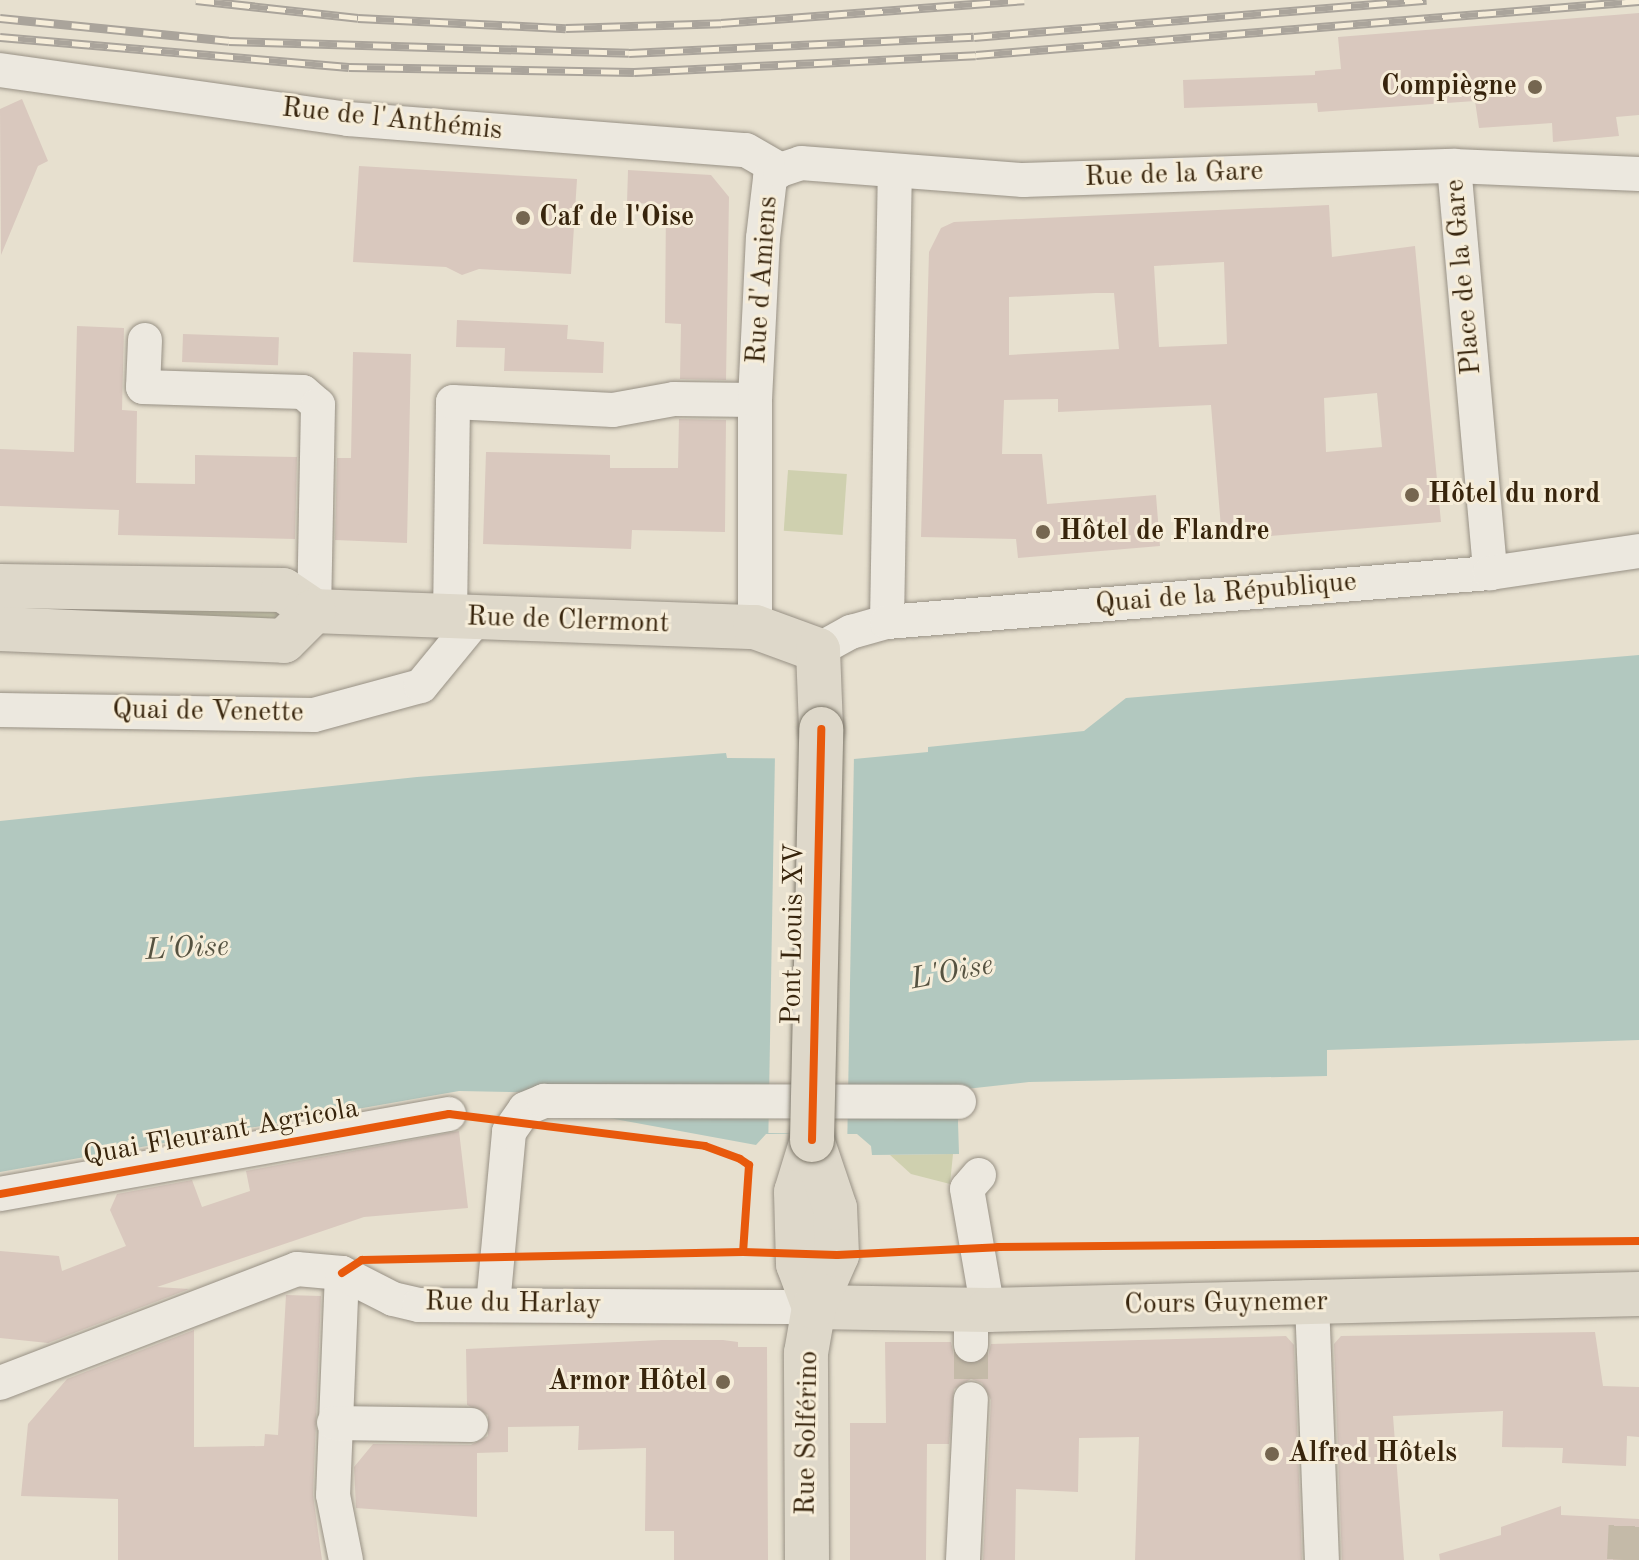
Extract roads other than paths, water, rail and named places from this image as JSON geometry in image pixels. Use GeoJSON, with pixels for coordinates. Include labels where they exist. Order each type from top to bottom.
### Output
{"type":"FeatureCollection","features":[{"type":"Feature","properties":{"kind":"main road","name":"Rue de Clermont"},"geometry":{"type":"LineString","coordinates":[[0,586],[283,590],[314,611],[755,627],[818,650]]}},
{"type":"Feature","properties":{"kind":"main road"},"geometry":{"type":"LineString","coordinates":[[0,629],[284,641],[314,611]]}},
{"type":"Feature","properties":{"kind":"main road","name":"Pont Louis XV"},"geometry":{"type":"LineString","coordinates":[[814,1307],[798,1264],[796,1192],[812,1140],[821,729],[818,650]]}},
{"type":"Feature","properties":{"kind":"main road","name":"Cours Guynemer"},"geometry":{"type":"LineString","coordinates":[[814,1307],[977,1321],[1312,1302],[1639,1294]]}},
{"type":"Feature","properties":{"kind":"main road","name":"Rue Solférino"},"geometry":{"type":"LineString","coordinates":[[807,1560],[806,1353],[814,1307]]}},
{"type":"Feature","properties":{"kind":"street","name":"Rue de l'Anthémis"},"geometry":{"type":"LineString","coordinates":[[0,70],[348,119],[746,150],[780,170]]}},
{"type":"Feature","properties":{"kind":"street","name":"Rue d'Amiens"},"geometry":{"type":"LineString","coordinates":[[755,627],[755,400],[766,197],[770,178],[780,170],[801,163],[895,171]]}},
{"type":"Feature","properties":{"kind":"street","name":"Rue de la Gare"},"geometry":{"type":"LineString","coordinates":[[895,171],[1023,180],[1454,166]]}},
{"type":"Feature","properties":{"kind":"street","name":"Place de la Gare"},"geometry":{"type":"LineString","coordinates":[[1490,573],[1454,166],[1639,174]]}},
{"type":"Feature","properties":{"kind":"street"},"geometry":{"type":"LineString","coordinates":[[887,622],[895,171]]}},
{"type":"Feature","properties":{"kind":"street"},"geometry":{"type":"LineString","coordinates":[[145,340],[143,387],[303,392],[318,405],[314,611]]}},
{"type":"Feature","properties":{"kind":"street"},"geometry":{"type":"LineString","coordinates":[[463,618],[453,402],[613,410],[674,399],[755,400]]}},
{"type":"Feature","properties":{"kind":"street","name":"Quai de la République"},"geometry":{"type":"LineString","coordinates":[[818,650],[851,632],[887,622],[1490,573],[1639,551]]}},
{"type":"Feature","properties":{"kind":"street","name":"Quai de Venette"},"geometry":{"type":"LineString","coordinates":[[0,710],[314,715],[421,686],[463,618]]}},
{"type":"Feature","properties":{"kind":"street"},"geometry":{"type":"LineString","coordinates":[[493,1305],[509,1132],[525,1109],[544,1101],[959,1102]]}},
{"type":"Feature","properties":{"kind":"street","name":"Quai Fleurant Agricola"},"geometry":{"type":"LineString","coordinates":[[0,1194],[449,1114]]}},
{"type":"Feature","properties":{"kind":"street"},"geometry":{"type":"LineString","coordinates":[[977,1321],[967,1189],[979,1175]]}},
{"type":"Feature","properties":{"kind":"street","name":"Rue du Harlay"},"geometry":{"type":"LineString","coordinates":[[0,1383],[297,1269],[342,1273],[393,1299],[419,1305],[814,1307]]}},
{"type":"Feature","properties":{"kind":"street"},"geometry":{"type":"LineString","coordinates":[[342,1273],[333,1495],[346,1560]]}},
{"type":"Feature","properties":{"kind":"street"},"geometry":{"type":"LineString","coordinates":[[1312,1302],[1322,1560]]}},
{"type":"Feature","properties":{"kind":"street"},"geometry":{"type":"LineString","coordinates":[[963,1560],[971,1399]]}},
{"type":"Feature","properties":{"kind":"street"},"geometry":{"type":"LineString","coordinates":[[334,1423],[471,1425]]}},
{"type":"Feature","properties":{"kind":"water","name":"L'Oise"},"geometry":{"type":"Polygon","coordinates":[[[1639,655],[1639,1040],[1327,1050],[1327,1076],[1029,1082],[957,1090],[959,1154],[872,1155],[871,1146],[857,1134],[766,1134],[756,1145],[571,1111],[559,1093],[459,1091],[0,1172],[0,821],[417,777],[726,753],[727,758],[854,759],[928,752],[928,747],[1084,731],[1126,698],[1639,655]]]}},
{"type":"Feature","properties":{"kind":"tunnel"},"geometry":{"type":"LineString","coordinates":[[971,1345],[971,1399]]}},
{"type":"Feature","properties":{"kind":"tunnel"},"geometry":{"type":"LineString","coordinates":[[1624,1560],[1626,1518]]}},
{"type":"Feature","properties":{"kind":"railway"},"geometry":{"type":"LineString","coordinates":[[196,0],[358,18],[566,28],[721,23],[1024,0]]}},
{"type":"Feature","properties":{"kind":"railway"},"geometry":{"type":"LineString","coordinates":[[0,18],[229,41],[629,53],[974,37],[1426,0]]}},
{"type":"Feature","properties":{"kind":"railway"},"geometry":{"type":"LineString","coordinates":[[0,37],[349,67],[634,72],[976,55],[1639,1]]}},
{"type":"Feature","properties":{"kind":"place","name":"Compiègne"},"geometry":{"type":"Point","coordinates":[1535,87]}},
{"type":"Feature","properties":{"kind":"place","name":"Caf de l'Oise"},"geometry":{"type":"Point","coordinates":[523,218]}},
{"type":"Feature","properties":{"kind":"place","name":"Hôtel du nord"},"geometry":{"type":"Point","coordinates":[1412,495]}},
{"type":"Feature","properties":{"kind":"place","name":"Hôtel de Flandre"},"geometry":{"type":"Point","coordinates":[1043,532]}},
{"type":"Feature","properties":{"kind":"place","name":"Armor Hôtel"},"geometry":{"type":"Point","coordinates":[723,1382]}},
{"type":"Feature","properties":{"kind":"place","name":"Alfred Hôtels"},"geometry":{"type":"Point","coordinates":[1272,1454]}}]}
